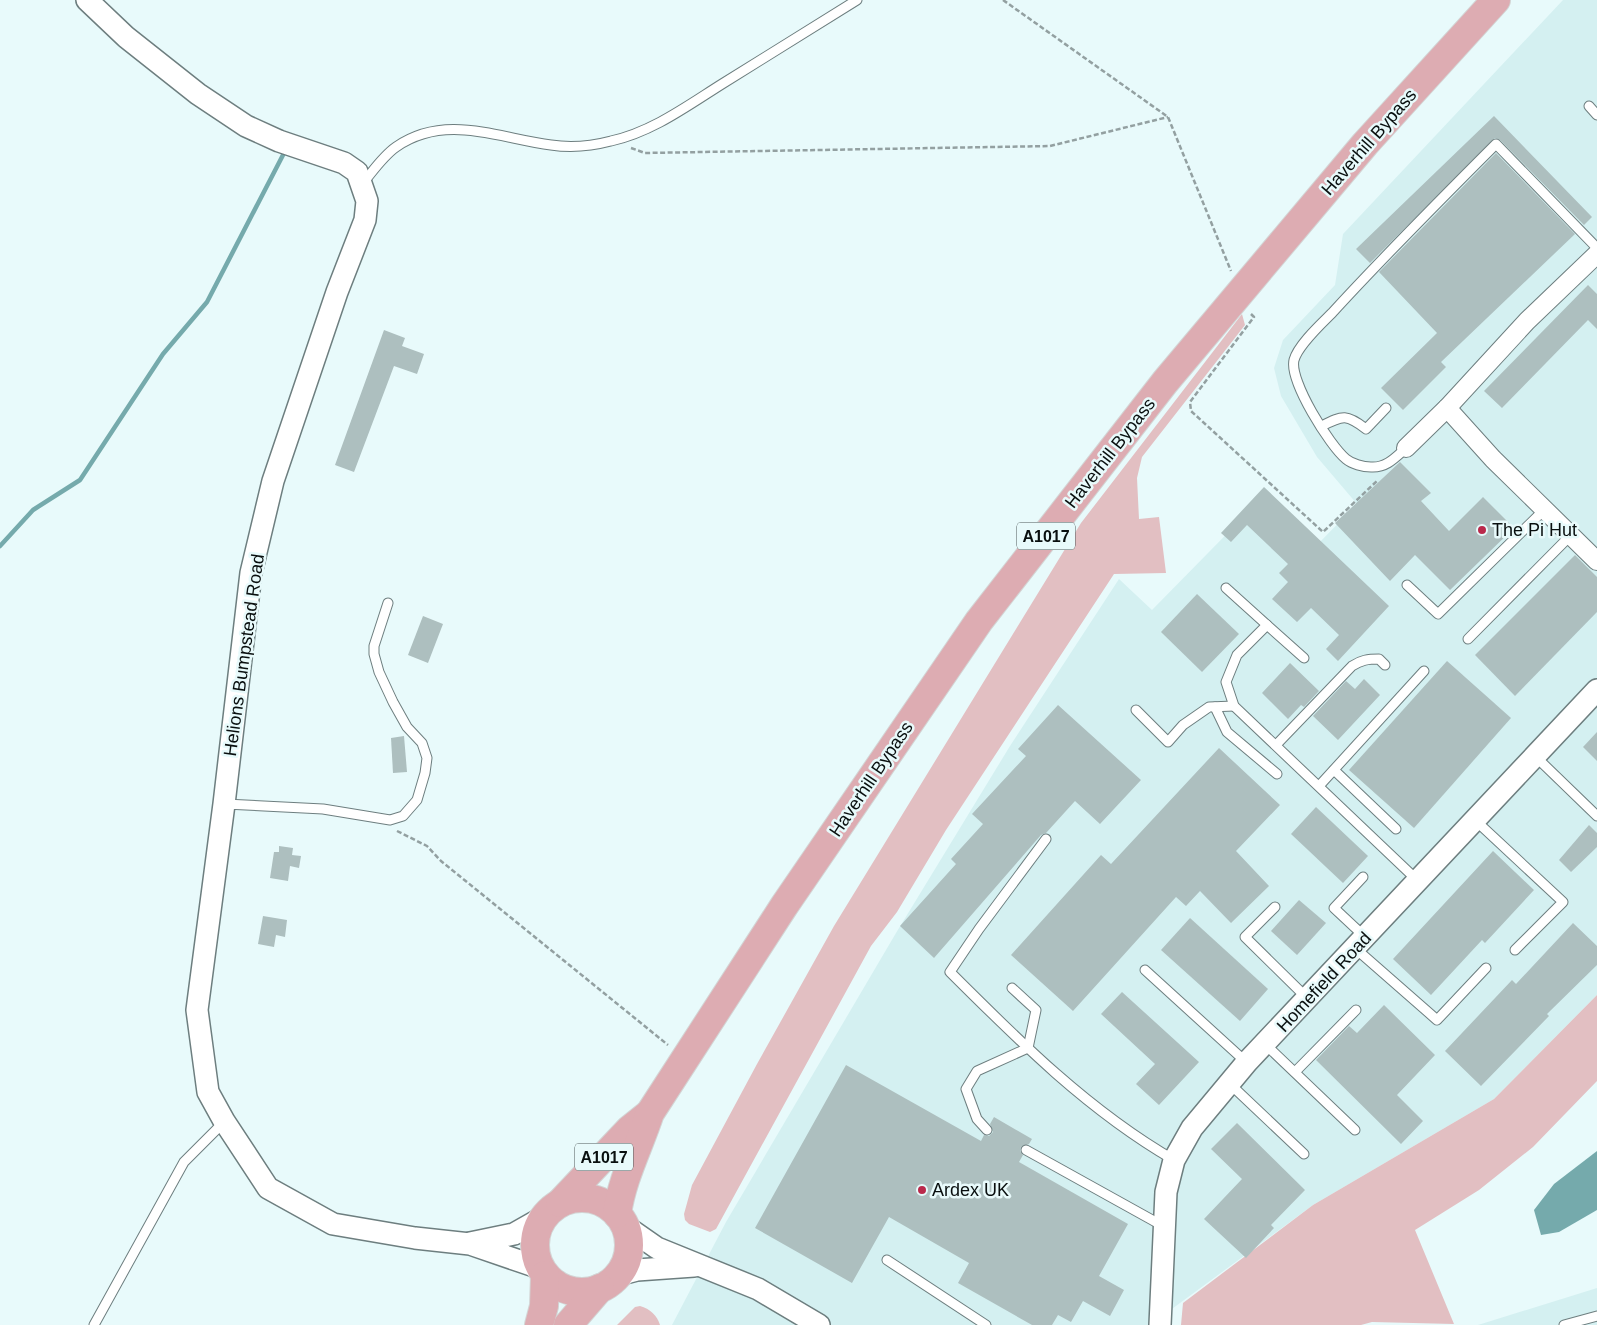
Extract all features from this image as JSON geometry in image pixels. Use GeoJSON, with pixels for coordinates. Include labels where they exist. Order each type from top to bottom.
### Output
{"type":"FeatureCollection","features":[{"type":"Feature","properties":{"kind":"main road","name":"Haverhill Bypass"},"geometry":{"type":"LineString","coordinates":[[620,1219],[624,1177],[641,1143],[650,1113],[784,906],[979,621],[1165,382],[1365,144],[1496,0]]}},
{"type":"Feature","properties":{"kind":"main road","name":"Haverhill Bypass"},"geometry":{"type":"LineString","coordinates":[[552,1210],[629,1130],[650,1113]]}},
{"type":"Feature","properties":{"kind":"main road"},"geometry":{"type":"LineString","coordinates":[[539,1325],[544,1306],[543,1271],[535,1251],[536,1233],[552,1210],[575,1198],[590,1199],[605,1204],[620,1219],[628,1238],[628,1251],[625,1264],[568,1325]]}},
{"type":"Feature","properties":{"kind":"main road"},"geometry":{"type":"LineString","coordinates":[[543,1271],[565,1289],[589,1292],[609,1282]]}},
{"type":"Feature","properties":{"kind":"street","name":"Helions Bumpstead Road"},"geometry":{"type":"LineString","coordinates":[[86,0],[126,37],[184,83],[246,126],[279,141],[344,163],[357,172],[367,201],[365,220],[337,292],[273,481],[252,573],[197,1010],[208,1092],[224,1122],[268,1188],[333,1224],[415,1238],[470,1244],[543,1271]]}},
{"type":"Feature","properties":{"kind":"street"},"geometry":{"type":"LineString","coordinates":[[1406,448],[1447,408],[1527,321],[1597,254]]}},
{"type":"Feature","properties":{"kind":"street"},"geometry":{"type":"LineString","coordinates":[[1447,408],[1493,459],[1597,561]]}},
{"type":"Feature","properties":{"kind":"street","name":"Homefield Road"},"geometry":{"type":"LineString","coordinates":[[1160,1325],[1166,1192],[1174,1160],[1192,1128],[1230,1084],[1246,1062],[1361,943],[1597,690]]}},
{"type":"Feature","properties":{"kind":"street","name":"Helions Bumpstead Road"},"geometry":{"type":"LineString","coordinates":[[470,1244],[514,1234],[552,1210]]}},
{"type":"Feature","properties":{"kind":"street"},"geometry":{"type":"LineString","coordinates":[[620,1219],[657,1248],[758,1288],[819,1325]]}},
{"type":"Feature","properties":{"kind":"street"},"geometry":{"type":"LineString","coordinates":[[609,1282],[638,1270],[699,1266]]}},
{"type":"Feature","properties":{"kind":"lane"},"geometry":{"type":"LineString","coordinates":[[362,184],[381,161],[396,147],[421,134],[439,130],[464,129],[553,146],[588,146],[636,134],[673,115],[857,0]]}},
{"type":"Feature","properties":{"kind":"lane"},"geometry":{"type":"LineString","coordinates":[[1589,106],[1597,114]]}},
{"type":"Feature","properties":{"kind":"lane"},"geometry":{"type":"LineString","coordinates":[[1406,448],[1387,465],[1371,467],[1358,465],[1346,459],[1322,426],[1297,385],[1294,360],[1304,343],[1374,267],[1496,144],[1597,248]]}},
{"type":"Feature","properties":{"kind":"lane"},"geometry":{"type":"LineString","coordinates":[[1322,426],[1340,417],[1352,418],[1366,429],[1386,408]]}},
{"type":"Feature","properties":{"kind":"lane"},"geometry":{"type":"LineString","coordinates":[[1407,584],[1438,614],[1544,510]]}},
{"type":"Feature","properties":{"kind":"lane"},"geometry":{"type":"LineString","coordinates":[[1468,639],[1571,535]]}},
{"type":"Feature","properties":{"kind":"lane"},"geometry":{"type":"LineString","coordinates":[[1226,588],[1304,658]]}},
{"type":"Feature","properties":{"kind":"lane"},"geometry":{"type":"LineString","coordinates":[[224,804],[323,809],[390,820],[404,816],[417,800],[425,773],[426,758],[422,743],[407,727],[392,702],[379,672],[374,654],[374,646],[388,603]]}},
{"type":"Feature","properties":{"kind":"lane"},"geometry":{"type":"LineString","coordinates":[[1267,625],[1237,655],[1226,682],[1234,706],[1418,880]]}},
{"type":"Feature","properties":{"kind":"lane"},"geometry":{"type":"LineString","coordinates":[[1276,745],[1352,666],[1361,660],[1380,660],[1385,665]]}},
{"type":"Feature","properties":{"kind":"lane"},"geometry":{"type":"LineString","coordinates":[[1319,786],[1424,671]]}},
{"type":"Feature","properties":{"kind":"lane"},"geometry":{"type":"LineString","coordinates":[[1136,710],[1168,742],[1183,725],[1209,707],[1234,706]]}},
{"type":"Feature","properties":{"kind":"lane"},"geometry":{"type":"LineString","coordinates":[[1215,707],[1227,732],[1277,774]]}},
{"type":"Feature","properties":{"kind":"lane"},"geometry":{"type":"LineString","coordinates":[[1535,756],[1597,816]]}},
{"type":"Feature","properties":{"kind":"lane"},"geometry":{"type":"LineString","coordinates":[[1334,770],[1396,829]]}},
{"type":"Feature","properties":{"kind":"lane"},"geometry":{"type":"LineString","coordinates":[[1475,820],[1563,902],[1515,950]]}},
{"type":"Feature","properties":{"kind":"lane"},"geometry":{"type":"LineString","coordinates":[[1046,839],[979,929],[950,972],[1028,1048],[1101,1111],[1174,1160]]}},
{"type":"Feature","properties":{"kind":"lane"},"geometry":{"type":"LineString","coordinates":[[1363,877],[1334,908],[1361,943],[1437,1020],[1486,968]]}},
{"type":"Feature","properties":{"kind":"lane"},"geometry":{"type":"LineString","coordinates":[[1275,907],[1245,937],[1308,999]]}},
{"type":"Feature","properties":{"kind":"lane"},"geometry":{"type":"LineString","coordinates":[[1145,970],[1246,1062]]}},
{"type":"Feature","properties":{"kind":"lane"},"geometry":{"type":"LineString","coordinates":[[1012,988],[1036,1010],[1028,1048]]}},
{"type":"Feature","properties":{"kind":"lane"},"geometry":{"type":"LineString","coordinates":[[1295,1072],[1356,1010]]}},
{"type":"Feature","properties":{"kind":"lane"},"geometry":{"type":"LineString","coordinates":[[1265,1043],[1355,1130]]}},
{"type":"Feature","properties":{"kind":"lane"},"geometry":{"type":"LineString","coordinates":[[987,1130],[977,1119],[966,1089],[977,1071],[1028,1048]]}},
{"type":"Feature","properties":{"kind":"lane"},"geometry":{"type":"LineString","coordinates":[[1230,1084],[1304,1154]]}},
{"type":"Feature","properties":{"kind":"lane"},"geometry":{"type":"LineString","coordinates":[[94,1325],[184,1162],[224,1122]]}},
{"type":"Feature","properties":{"kind":"lane"},"geometry":{"type":"LineString","coordinates":[[1026,1150],[1164,1226]]}},
{"type":"Feature","properties":{"kind":"lane"},"geometry":{"type":"LineString","coordinates":[[887,1260],[986,1325]]}},
{"type":"Feature","properties":{"kind":"lane"},"geometry":{"type":"LineString","coordinates":[[1564,1325],[1597,1316]]}},
{"type":"Feature","properties":{"kind":"path"},"geometry":{"type":"LineString","coordinates":[[1003,0],[1168,117],[1238,296],[1254,317],[1190,402],[1191,411],[1323,532],[1379,478]]}},
{"type":"Feature","properties":{"kind":"path"},"geometry":{"type":"LineString","coordinates":[[612,141],[645,153],[1050,146],[1168,117]]}},
{"type":"Feature","properties":{"kind":"path"},"geometry":{"type":"LineString","coordinates":[[372,818],[427,846],[441,861],[685,1059]]}},
{"type":"Feature","properties":{"kind":"shaded area"},"geometry":{"type":"Polygon","coordinates":[[[1563,0],[1597,0],[1597,995],[1494,1099],[1313,1205],[1161,1317],[1160,1325],[672,1325],[726,1222],[896,933],[1010,746],[1119,579],[1152,610],[1264,496],[1317,545],[1357,504],[1317,457],[1281,396],[1274,368],[1283,340],[1335,285],[1343,234],[1563,0]]]}},
{"type":"Feature","properties":{"kind":"shaded area"},"geometry":{"type":"Polygon","coordinates":[[[1242,314],[1245,325],[1142,457],[1137,478],[1139,519],[1159,517],[1166,573],[1114,574],[946,830],[897,912],[871,946],[716,1229],[710,1232],[689,1224],[685,1220],[684,1214],[692,1185],[834,926],[1081,523],[1242,314]]]}},
{"type":"Feature","properties":{"kind":"shaded area"},"geometry":{"type":"Polygon","coordinates":[[[1597,995],[1597,1081],[1533,1147],[1479,1190],[1415,1230],[1454,1324],[1372,1322],[1361,1325],[1181,1325],[1183,1303],[1313,1205],[1494,1099],[1597,995]]]}},
{"type":"Feature","properties":{"kind":"shaded area"},"geometry":{"type":"Polygon","coordinates":[[[1597,1288],[1597,1325],[1478,1325],[1597,1288]]]}},
{"type":"Feature","properties":{"kind":"shaded area"},"geometry":{"type":"Polygon","coordinates":[[[640,1306],[653,1313],[660,1325],[617,1325],[635,1307],[640,1306]]]}},
{"type":"Feature","properties":{"kind":"water"},"geometry":{"type":"Polygon","coordinates":[[[1597,1151],[1597,1210],[1559,1232],[1541,1235],[1534,1210],[1554,1184],[1597,1151]]]}},
{"type":"Feature","properties":{"kind":"building"},"geometry":{"type":"Polygon","coordinates":[[[1494,116],[1592,217],[1584,225],[1500,140],[1495,138],[1370,263],[1356,249],[1494,116]]]}},
{"type":"Feature","properties":{"kind":"building"},"geometry":{"type":"Polygon","coordinates":[[[1496,153],[1575,234],[1441,362],[1446,367],[1403,410],[1381,388],[1437,333],[1379,272],[1496,153]]]}},
{"type":"Feature","properties":{"kind":"building"},"geometry":{"type":"Polygon","coordinates":[[[1588,285],[1597,294],[1597,329],[1588,320],[1502,408],[1484,391],[1588,285]]]}},
{"type":"Feature","properties":{"kind":"building"},"geometry":{"type":"Polygon","coordinates":[[[384,330],[405,338],[402,346],[424,354],[417,374],[394,366],[354,472],[335,465],[384,330]]]}},
{"type":"Feature","properties":{"kind":"building"},"geometry":{"type":"Polygon","coordinates":[[[1400,462],[1431,493],[1421,501],[1449,531],[1483,497],[1514,528],[1450,590],[1415,555],[1390,581],[1335,523],[1400,462]]]}},
{"type":"Feature","properties":{"kind":"building"},"geometry":{"type":"Polygon","coordinates":[[[1264,487],[1389,606],[1338,661],[1326,649],[1339,635],[1311,608],[1297,622],[1272,599],[1288,582],[1279,573],[1288,564],[1247,525],[1231,542],[1221,533],[1264,487]]]}},
{"type":"Feature","properties":{"kind":"building"},"geometry":{"type":"Polygon","coordinates":[[[1575,555],[1597,577],[1597,612],[1515,696],[1475,655],[1575,555]]]}},
{"type":"Feature","properties":{"kind":"building"},"geometry":{"type":"Polygon","coordinates":[[[1197,594],[1239,634],[1202,672],[1161,632],[1197,594]]]}},
{"type":"Feature","properties":{"kind":"building"},"geometry":{"type":"Polygon","coordinates":[[[423,616],[443,624],[428,663],[408,655],[423,616]]]}},
{"type":"Feature","properties":{"kind":"building"},"geometry":{"type":"Polygon","coordinates":[[[1447,661],[1511,718],[1414,828],[1349,770],[1447,661]]]}},
{"type":"Feature","properties":{"kind":"building"},"geometry":{"type":"Polygon","coordinates":[[[1290,663],[1319,691],[1304,707],[1301,705],[1288,719],[1262,693],[1290,663]]]}},
{"type":"Feature","properties":{"kind":"building"},"geometry":{"type":"Polygon","coordinates":[[[1364,679],[1380,695],[1338,740],[1313,716],[1346,681],[1355,689],[1364,679]]]}},
{"type":"Feature","properties":{"kind":"building"},"geometry":{"type":"Polygon","coordinates":[[[1058,705],[1141,780],[1100,824],[1075,801],[1046,833],[1041,835],[934,958],[900,926],[956,864],[951,859],[983,824],[972,814],[1026,756],[1018,749],[1058,705]]]}},
{"type":"Feature","properties":{"kind":"building"},"geometry":{"type":"Polygon","coordinates":[[[1597,732],[1597,761],[1583,747],[1597,732]]]}},
{"type":"Feature","properties":{"kind":"building"},"geometry":{"type":"Polygon","coordinates":[[[404,736],[407,772],[393,773],[391,738],[404,736]]]}},
{"type":"Feature","properties":{"kind":"building"},"geometry":{"type":"Polygon","coordinates":[[[1219,748],[1280,805],[1236,851],[1269,886],[1231,923],[1200,891],[1186,906],[1176,897],[1073,1011],[1011,955],[1101,855],[1111,864],[1219,748]]]}},
{"type":"Feature","properties":{"kind":"building"},"geometry":{"type":"Polygon","coordinates":[[[1316,807],[1368,856],[1343,883],[1291,834],[1316,807]]]}},
{"type":"Feature","properties":{"kind":"building"},"geometry":{"type":"Polygon","coordinates":[[[1589,825],[1597,833],[1597,847],[1571,872],[1559,860],[1589,825]]]}},
{"type":"Feature","properties":{"kind":"building"},"geometry":{"type":"Polygon","coordinates":[[[279,846],[293,848],[292,855],[301,856],[299,868],[290,866],[288,881],[270,878],[274,852],[279,852],[279,846]]]}},
{"type":"Feature","properties":{"kind":"building"},"geometry":{"type":"Polygon","coordinates":[[[1493,851],[1534,890],[1485,943],[1482,940],[1431,995],[1393,959],[1493,851]]]}},
{"type":"Feature","properties":{"kind":"building"},"geometry":{"type":"Polygon","coordinates":[[[1299,900],[1326,923],[1297,955],[1271,931],[1299,900]]]}},
{"type":"Feature","properties":{"kind":"building"},"geometry":{"type":"Polygon","coordinates":[[[263,916],[287,920],[285,937],[276,935],[274,947],[258,944],[263,916]]]}},
{"type":"Feature","properties":{"kind":"building"},"geometry":{"type":"Polygon","coordinates":[[[1190,918],[1268,989],[1240,1021],[1161,950],[1190,918]]]}},
{"type":"Feature","properties":{"kind":"building"},"geometry":{"type":"Polygon","coordinates":[[[1573,923],[1597,946],[1597,965],[1547,1014],[1549,1016],[1481,1086],[1445,1051],[1512,980],[1516,984],[1573,923]]]}},
{"type":"Feature","properties":{"kind":"building"},"geometry":{"type":"Polygon","coordinates":[[[1122,992],[1199,1062],[1159,1105],[1136,1084],[1155,1064],[1101,1014],[1122,992]]]}},
{"type":"Feature","properties":{"kind":"building"},"geometry":{"type":"Polygon","coordinates":[[[1384,1005],[1435,1055],[1397,1095],[1423,1121],[1401,1144],[1316,1060],[1349,1026],[1357,1033],[1384,1005]]]}},
{"type":"Feature","properties":{"kind":"building","name":"Ardex UK"},"geometry":{"type":"Polygon","coordinates":[[[846,1065],[981,1141],[984,1135],[989,1136],[993,1132],[990,1124],[994,1117],[1032,1139],[1029,1144],[1021,1147],[1020,1151],[1023,1155],[1019,1162],[1128,1224],[1099,1276],[1124,1290],[1110,1316],[1083,1301],[1071,1322],[1058,1315],[1052,1325],[1032,1325],[958,1283],[969,1263],[889,1217],[852,1283],[755,1228],[846,1065]]]}},
{"type":"Feature","properties":{"kind":"building"},"geometry":{"type":"Polygon","coordinates":[[[1237,1123],[1305,1190],[1271,1225],[1274,1228],[1246,1258],[1204,1219],[1242,1179],[1211,1149],[1237,1123]]]}},
{"type":"Feature","properties":{"kind":"waterway"},"geometry":{"type":"LineString","coordinates":[[0,546],[33,510],[80,480],[163,354],[207,302],[283,155]]}},
{"type":"Feature","properties":{"kind":"place","name":"The Pi Hut"},"geometry":{"type":"Point","coordinates":[1482,530]}},
{"type":"Feature","properties":{"kind":"place","name":"Ardex UK"},"geometry":{"type":"Point","coordinates":[922,1190]}}]}
